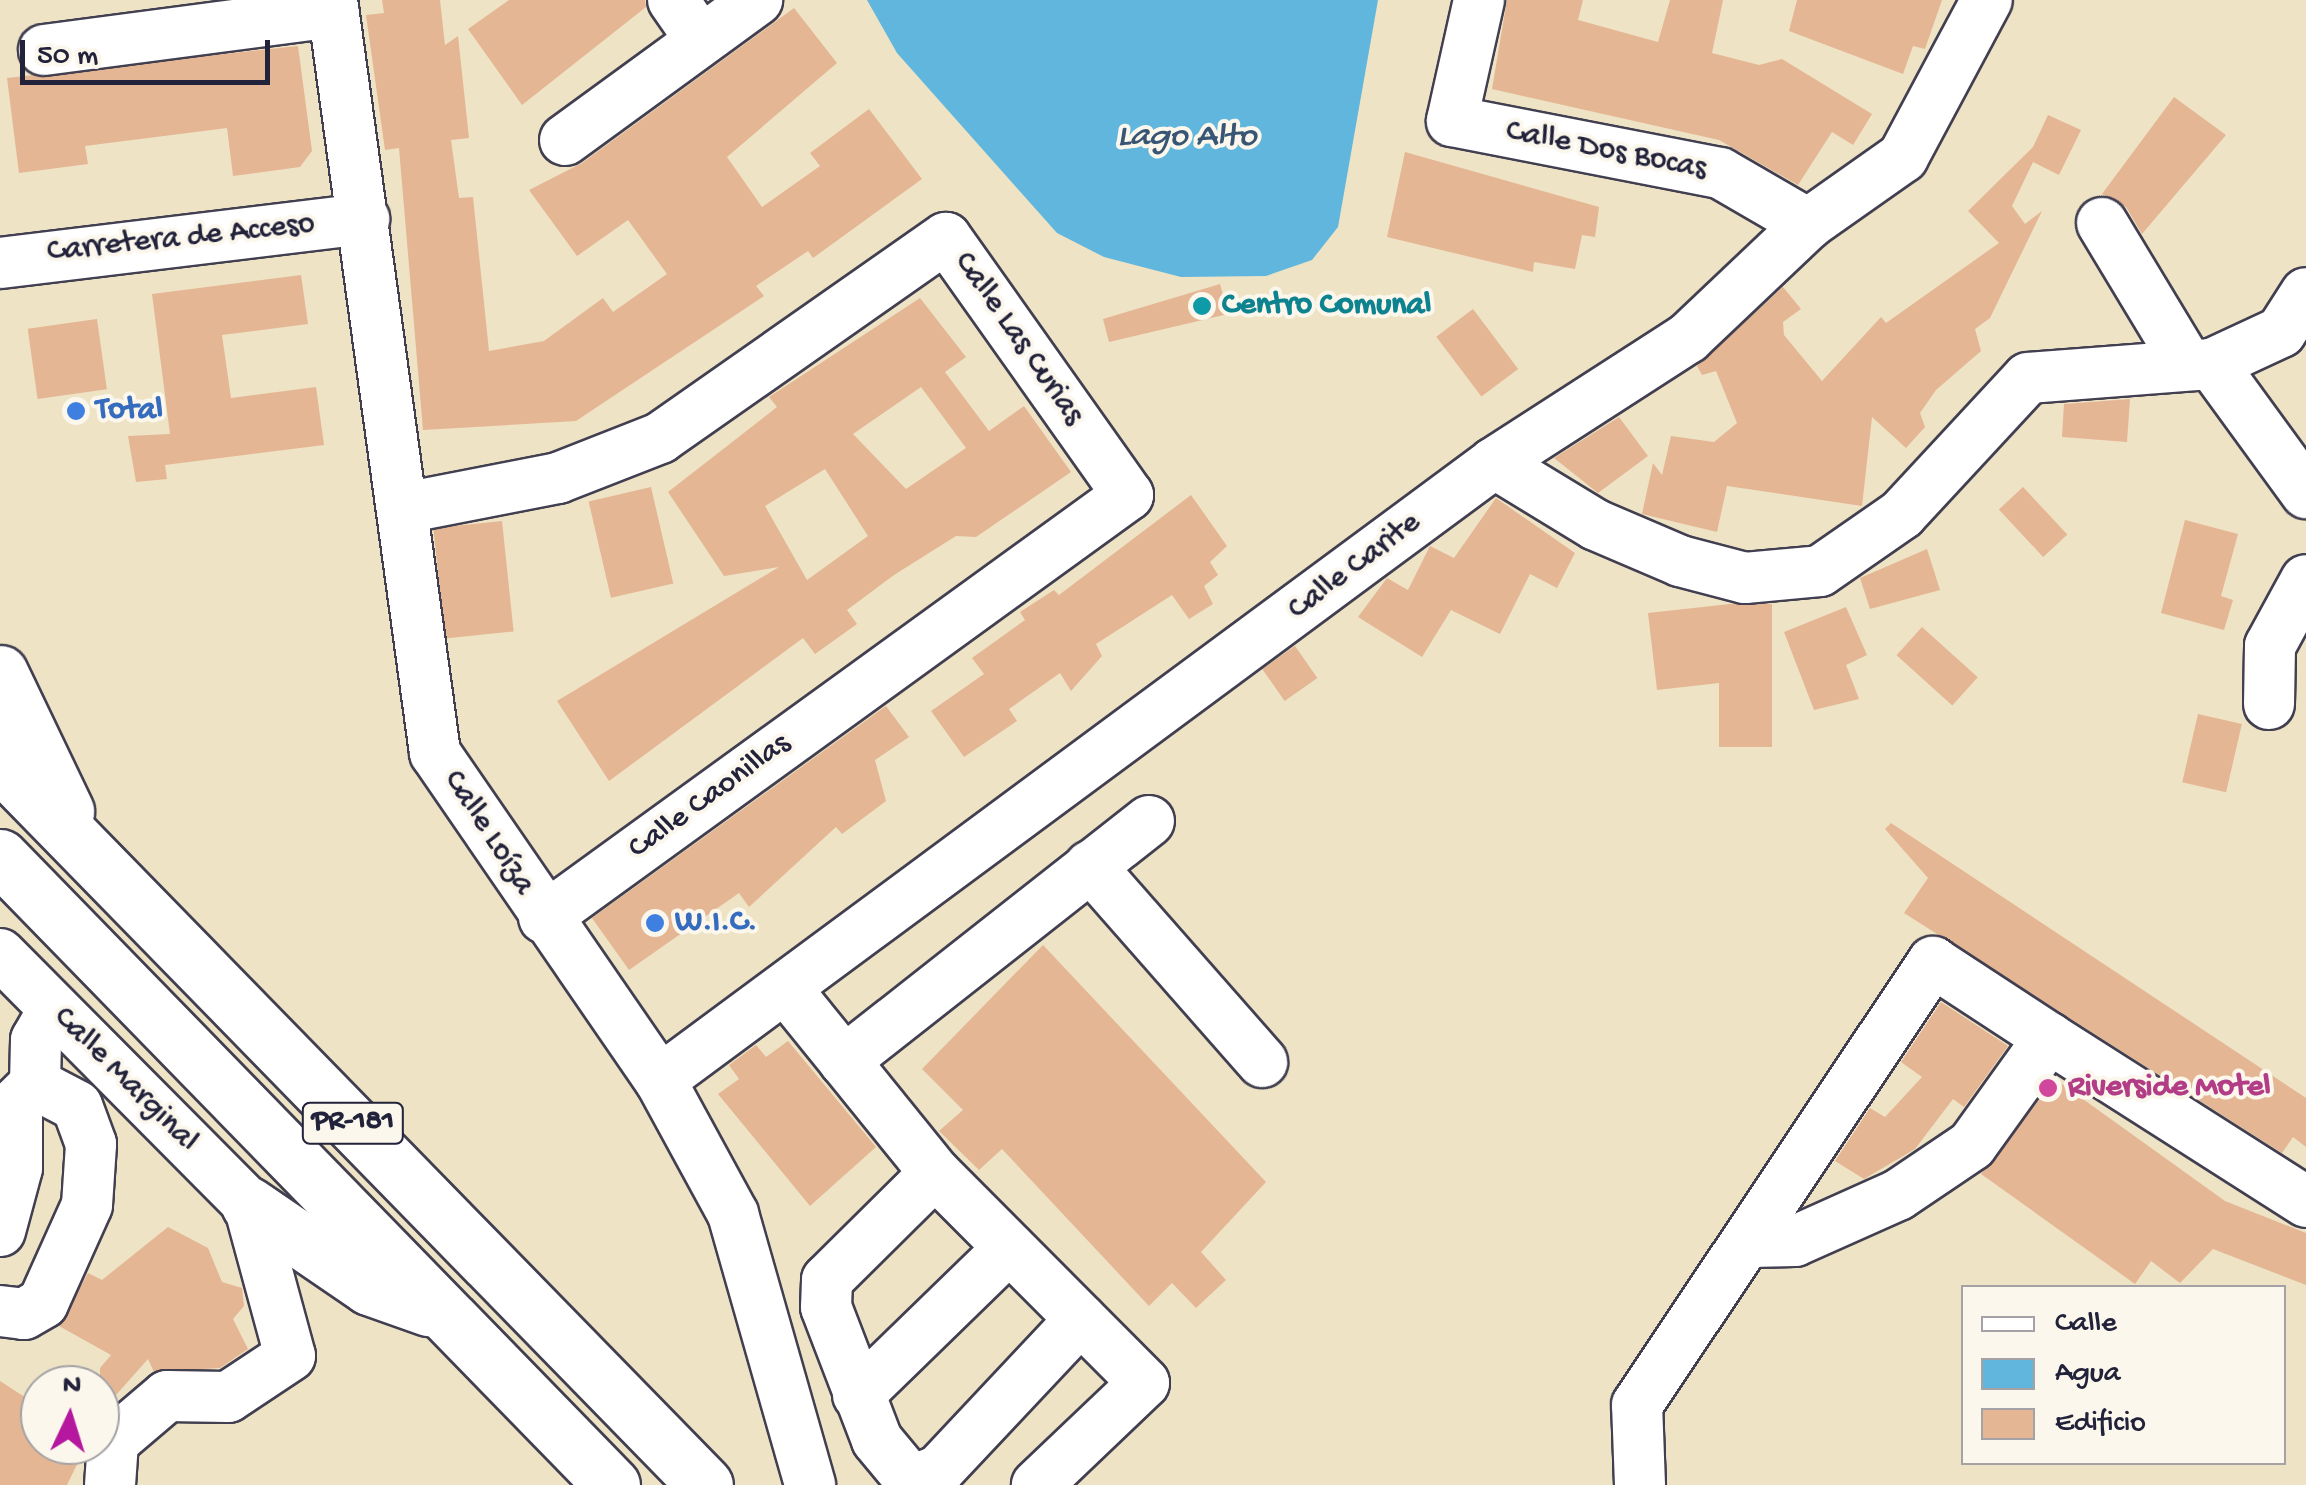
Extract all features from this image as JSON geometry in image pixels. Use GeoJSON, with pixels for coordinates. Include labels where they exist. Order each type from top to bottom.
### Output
{"type":"FeatureCollection","features":[{"type":"Feature","properties":{"kind":"main road"},"geometry":{"type":"LineString","coordinates":[[0,674],[82,846]]}},
{"type":"Feature","properties":{"kind":"main road","name":"PR-181"},"geometry":{"type":"LineString","coordinates":[[0,763],[705,1485]]}},
{"type":"Feature","properties":{"kind":"main road","name":"PR-181"},"geometry":{"type":"LineString","coordinates":[[0,857],[612,1485]]}},
{"type":"Feature","properties":{"kind":"main road"},"geometry":{"type":"LineString","coordinates":[[250,1205],[369,1287],[446,1314]]}},
{"type":"Feature","properties":{"kind":"street"},"geometry":{"type":"LineString","coordinates":[[566,140],[687,20],[757,0]]}},
{"type":"Feature","properties":{"kind":"street","name":"Calle Dos Bocas"},"geometry":{"type":"LineString","coordinates":[[1479,0],[1452,120],[1720,173],[1808,224]]}},
{"type":"Feature","properties":{"kind":"street","name":"Calle Carite"},"geometry":{"type":"LineString","coordinates":[[660,1080],[1494,463],[1688,338],[1808,224],[1902,156],[1987,0]]}},
{"type":"Feature","properties":{"kind":"street"},"geometry":{"type":"LineString","coordinates":[[44,50],[333,6]]}},
{"type":"Feature","properties":{"kind":"street","name":"Calle Loíza"},"geometry":{"type":"LineString","coordinates":[[333,6],[435,753],[544,918],[660,1080],[733,1214],[810,1485]]}},
{"type":"Feature","properties":{"kind":"street","name":"Carretera de Acceso"},"geometry":{"type":"LineString","coordinates":[[0,263],[364,219]]}},
{"type":"Feature","properties":{"kind":"street"},"geometry":{"type":"LineString","coordinates":[[2102,223],[2199,363],[2306,493]]}},
{"type":"Feature","properties":{"kind":"street","name":"Calle Las Curias"},"geometry":{"type":"LineString","coordinates":[[404,508],[558,478],[660,438],[946,238],[1128,495],[877,676]]}},
{"type":"Feature","properties":{"kind":"street"},"geometry":{"type":"LineString","coordinates":[[1494,463],[1596,525],[1680,560],[1746,578],[1820,571],[1902,514],[2028,378],[2199,363],[2298,325]]}},
{"type":"Feature","properties":{"kind":"street"},"geometry":{"type":"LineString","coordinates":[[2268,704],[2270,646],[2306,580]]}},
{"type":"Feature","properties":{"kind":"street","name":"Calle Caonillas"},"geometry":{"type":"LineString","coordinates":[[544,918],[877,676]]}},
{"type":"Feature","properties":{"kind":"street"},"geometry":{"type":"LineString","coordinates":[[844,1061],[1149,821]]}},
{"type":"Feature","properties":{"kind":"street"},"geometry":{"type":"LineString","coordinates":[[1090,866],[1262,1062]]}},
{"type":"Feature","properties":{"kind":"street","name":"Calle Marginal"},"geometry":{"type":"LineString","coordinates":[[0,954],[250,1205]]}},
{"type":"Feature","properties":{"kind":"street"},"geometry":{"type":"LineString","coordinates":[[1640,1485],[1636,1405],[1751,1242],[1933,962],[2306,1202]]}},
{"type":"Feature","properties":{"kind":"street"},"geometry":{"type":"LineString","coordinates":[[786,989],[935,1173],[1144,1382],[1037,1485]]}},
{"type":"Feature","properties":{"kind":"street"},"geometry":{"type":"LineString","coordinates":[[0,1231],[17,1168],[18,1102],[35,1084],[36,1040],[54,1009]]}},
{"type":"Feature","properties":{"kind":"street"},"geometry":{"type":"LineString","coordinates":[[1751,1242],[1794,1241],[1928,1175],[1972,1145],[2048,1038]]}},
{"type":"Feature","properties":{"kind":"street"},"geometry":{"type":"LineString","coordinates":[[0,1310],[24,1314],[43,1303],[87,1206],[91,1144],[76,1106],[35,1084]]}},
{"type":"Feature","properties":{"kind":"street"},"geometry":{"type":"LineString","coordinates":[[935,1173],[827,1280],[826,1307],[858,1395],[877,1440],[911,1481],[940,1470],[1081,1319]]}},
{"type":"Feature","properties":{"kind":"street"},"geometry":{"type":"LineString","coordinates":[[110,1485],[113,1442],[166,1396],[228,1397],[290,1356],[250,1205]]}},
{"type":"Feature","properties":{"kind":"street"},"geometry":{"type":"LineString","coordinates":[[858,1395],[1009,1248]]}},
{"type":"Feature","properties":{"kind":"water","name":"Lago Alto"},"geometry":{"type":"Polygon","coordinates":[[[867,0],[1378,0],[1338,227],[1312,260],[1266,276],[1181,277],[1104,257],[1057,233],[897,53],[867,0]]]}},
{"type":"Feature","properties":{"kind":"building"},"geometry":{"type":"Polygon","coordinates":[[[382,0],[440,0],[445,45],[458,36],[469,138],[451,140],[459,198],[473,197],[489,351],[544,341],[603,298],[613,312],[667,274],[628,220],[577,256],[529,190],[582,163],[794,8],[837,63],[727,157],[762,207],[820,166],[810,153],[869,109],[922,179],[813,258],[808,251],[756,286],[764,296],[576,421],[423,430],[399,148],[385,150],[366,15],[384,13],[382,0]]]}},
{"type":"Feature","properties":{"kind":"building"},"geometry":{"type":"Polygon","coordinates":[[[509,0],[645,0],[646,7],[522,105],[468,29],[509,0]]]}},
{"type":"Feature","properties":{"kind":"building"},"geometry":{"type":"Polygon","coordinates":[[[1507,0],[1583,0],[1578,20],[1658,42],[1670,0],[1723,0],[1712,53],[1759,65],[1782,59],[1872,114],[1853,145],[1832,132],[1798,185],[1719,140],[1492,89],[1507,0]]]}},
{"type":"Feature","properties":{"kind":"building"},"geometry":{"type":"Polygon","coordinates":[[[1797,0],[1942,0],[1925,49],[1913,46],[1903,74],[1789,31],[1797,0]]]}},
{"type":"Feature","properties":{"kind":"building"},"geometry":{"type":"Polygon","coordinates":[[[298,46],[312,151],[300,167],[233,176],[227,128],[85,146],[88,164],[19,173],[7,78],[298,46]]]}},
{"type":"Feature","properties":{"kind":"building"},"geometry":{"type":"Polygon","coordinates":[[[2174,97],[2226,135],[2142,234],[2126,207],[2102,194],[2174,97]]]}},
{"type":"Feature","properties":{"kind":"building"},"geometry":{"type":"Polygon","coordinates":[[[2048,115],[2081,130],[2059,175],[2033,162],[2012,206],[2025,224],[2042,211],[1990,318],[1975,329],[1981,351],[1936,390],[1920,413],[1925,427],[1906,448],[1872,417],[1862,506],[1727,486],[1717,532],[1642,514],[1653,463],[1662,475],[1671,436],[1714,442],[1737,423],[1716,371],[1702,375],[1697,366],[1783,287],[1801,309],[1783,322],[1784,335],[1822,381],[1881,317],[1886,323],[1999,243],[1968,211],[2033,147],[2048,115]]]}},
{"type":"Feature","properties":{"kind":"building"},"geometry":{"type":"Polygon","coordinates":[[[1405,152],[1599,207],[1595,237],[1582,235],[1575,269],[1534,262],[1533,272],[1387,237],[1405,152]]]}},
{"type":"Feature","properties":{"kind":"building"},"geometry":{"type":"Polygon","coordinates":[[[301,275],[308,324],[222,335],[231,398],[316,387],[324,445],[165,465],[167,479],[136,482],[128,436],[170,434],[152,294],[301,275]]]}},
{"type":"Feature","properties":{"kind":"building"},"geometry":{"type":"Polygon","coordinates":[[[1220,284],[1228,314],[1109,342],[1103,319],[1220,284]]]}},
{"type":"Feature","properties":{"kind":"building"},"geometry":{"type":"Polygon","coordinates":[[[920,298],[966,357],[945,372],[989,431],[1024,406],[1071,472],[976,537],[956,536],[894,575],[847,610],[857,624],[815,654],[803,638],[609,781],[557,701],[779,567],[724,576],[668,492],[777,407],[769,397],[920,298]],[[921,387],[853,434],[906,489],[966,448],[921,387]],[[825,469],[765,506],[807,580],[868,536],[825,469]]]}},
{"type":"Feature","properties":{"kind":"building"},"geometry":{"type":"Polygon","coordinates":[[[1473,309],[1518,369],[1481,397],[1436,337],[1473,309]]]}},
{"type":"Feature","properties":{"kind":"building"},"geometry":{"type":"Polygon","coordinates":[[[97,319],[107,389],[38,399],[28,329],[97,319]]]}},
{"type":"Feature","properties":{"kind":"building"},"geometry":{"type":"Polygon","coordinates":[[[2130,399],[2127,442],[2062,437],[2064,404],[2130,399]]]}},
{"type":"Feature","properties":{"kind":"building"},"geometry":{"type":"Polygon","coordinates":[[[1619,417],[1648,456],[1598,493],[1554,458],[1619,417]]]}},
{"type":"Feature","properties":{"kind":"building"},"geometry":{"type":"Polygon","coordinates":[[[651,487],[673,583],[611,598],[589,501],[651,487]]]}},
{"type":"Feature","properties":{"kind":"building"},"geometry":{"type":"Polygon","coordinates":[[[2023,487],[2067,535],[2043,557],[1999,510],[2023,487]]]}},
{"type":"Feature","properties":{"kind":"building"},"geometry":{"type":"Polygon","coordinates":[[[1191,495],[1227,546],[1210,562],[1218,575],[1204,586],[1213,604],[1189,619],[1172,595],[1096,644],[1102,656],[1071,691],[1060,673],[1009,709],[1017,721],[964,757],[931,711],[984,674],[972,658],[1025,620],[1020,612],[1054,590],[1059,595],[1191,495]]]}},
{"type":"Feature","properties":{"kind":"building"},"geometry":{"type":"Polygon","coordinates":[[[1496,498],[1575,553],[1557,588],[1530,574],[1500,634],[1451,610],[1422,657],[1358,617],[1387,578],[1408,590],[1430,546],[1454,558],[1496,498]]]}},
{"type":"Feature","properties":{"kind":"building"},"geometry":{"type":"Polygon","coordinates":[[[2185,520],[2238,534],[2221,596],[2233,600],[2224,630],[2161,613],[2185,520]]]}},
{"type":"Feature","properties":{"kind":"building"},"geometry":{"type":"Polygon","coordinates":[[[502,521],[514,631],[445,639],[433,528],[502,521]]]}},
{"type":"Feature","properties":{"kind":"building"},"geometry":{"type":"Polygon","coordinates":[[[1927,549],[1940,590],[1870,609],[1860,578],[1927,549]]]}},
{"type":"Feature","properties":{"kind":"building"},"geometry":{"type":"Polygon","coordinates":[[[1730,604],[1772,604],[1772,747],[1719,747],[1719,683],[1657,690],[1648,613],[1730,604]]]}},
{"type":"Feature","properties":{"kind":"building"},"geometry":{"type":"Polygon","coordinates":[[[1846,607],[1867,655],[1846,665],[1859,699],[1814,710],[1784,632],[1846,607]]]}},
{"type":"Feature","properties":{"kind":"building"},"geometry":{"type":"Polygon","coordinates":[[[1922,627],[1978,677],[1952,705],[1897,655],[1922,627]]]}},
{"type":"Feature","properties":{"kind":"building"},"geometry":{"type":"Polygon","coordinates":[[[1295,646],[1317,678],[1285,701],[1262,669],[1295,646]]]}},
{"type":"Feature","properties":{"kind":"building"},"geometry":{"type":"Polygon","coordinates":[[[886,706],[909,737],[875,760],[886,801],[842,834],[836,827],[749,907],[739,893],[629,970],[592,918],[886,706]]]}},
{"type":"Feature","properties":{"kind":"building"},"geometry":{"type":"Polygon","coordinates":[[[2198,714],[2242,724],[2226,792],[2182,782],[2198,714]]]}},
{"type":"Feature","properties":{"kind":"building"},"geometry":{"type":"Polygon","coordinates":[[[1891,823],[2306,1098],[2306,1147],[2293,1137],[2282,1153],[1904,913],[1928,878],[1885,829],[1891,823]]]}},
{"type":"Feature","properties":{"kind":"building"},"geometry":{"type":"Polygon","coordinates":[[[1043,945],[1266,1182],[1201,1252],[1226,1280],[1196,1308],[1172,1283],[1149,1306],[1002,1149],[979,1170],[939,1131],[963,1110],[922,1069],[1043,945]]]}},
{"type":"Feature","properties":{"kind":"building"},"geometry":{"type":"Polygon","coordinates":[[[1941,1002],[2008,1046],[1964,1107],[1953,1099],[1915,1149],[1864,1179],[1835,1161],[1870,1108],[1885,1117],[1922,1077],[1901,1062],[1941,1002]]]}},
{"type":"Feature","properties":{"kind":"building"},"geometry":{"type":"Polygon","coordinates":[[[788,1041],[876,1147],[810,1206],[718,1094],[739,1079],[729,1065],[756,1045],[766,1057],[788,1041]]]}},
{"type":"Feature","properties":{"kind":"building"},"geometry":{"type":"Polygon","coordinates":[[[2055,1079],[2225,1201],[2306,1233],[2306,1285],[2213,1249],[2180,1283],[2151,1261],[2135,1284],[1981,1174],[2055,1079]]]}},
{"type":"Feature","properties":{"kind":"building"},"geometry":{"type":"Polygon","coordinates":[[[168,1227],[208,1248],[222,1282],[242,1288],[244,1306],[233,1319],[248,1349],[220,1368],[154,1372],[148,1359],[120,1390],[120,1365],[103,1365],[111,1355],[59,1326],[88,1273],[102,1280],[168,1227]]]}},
{"type":"Feature","properties":{"kind":"building"},"geometry":{"type":"Polygon","coordinates":[[[0,1381],[20,1394],[20,1465],[77,1465],[67,1485],[0,1485],[0,1381]]]}},
{"type":"Feature","properties":{"kind":"place","name":"Centro Comunal"},"geometry":{"type":"Point","coordinates":[1202,306]}},
{"type":"Feature","properties":{"kind":"place","name":"Total"},"geometry":{"type":"Point","coordinates":[76,411]}},
{"type":"Feature","properties":{"kind":"place","name":"W.I.C."},"geometry":{"type":"Point","coordinates":[655,923]}},
{"type":"Feature","properties":{"kind":"place","name":"Riverside Motel"},"geometry":{"type":"Point","coordinates":[2048,1088]}}]}
